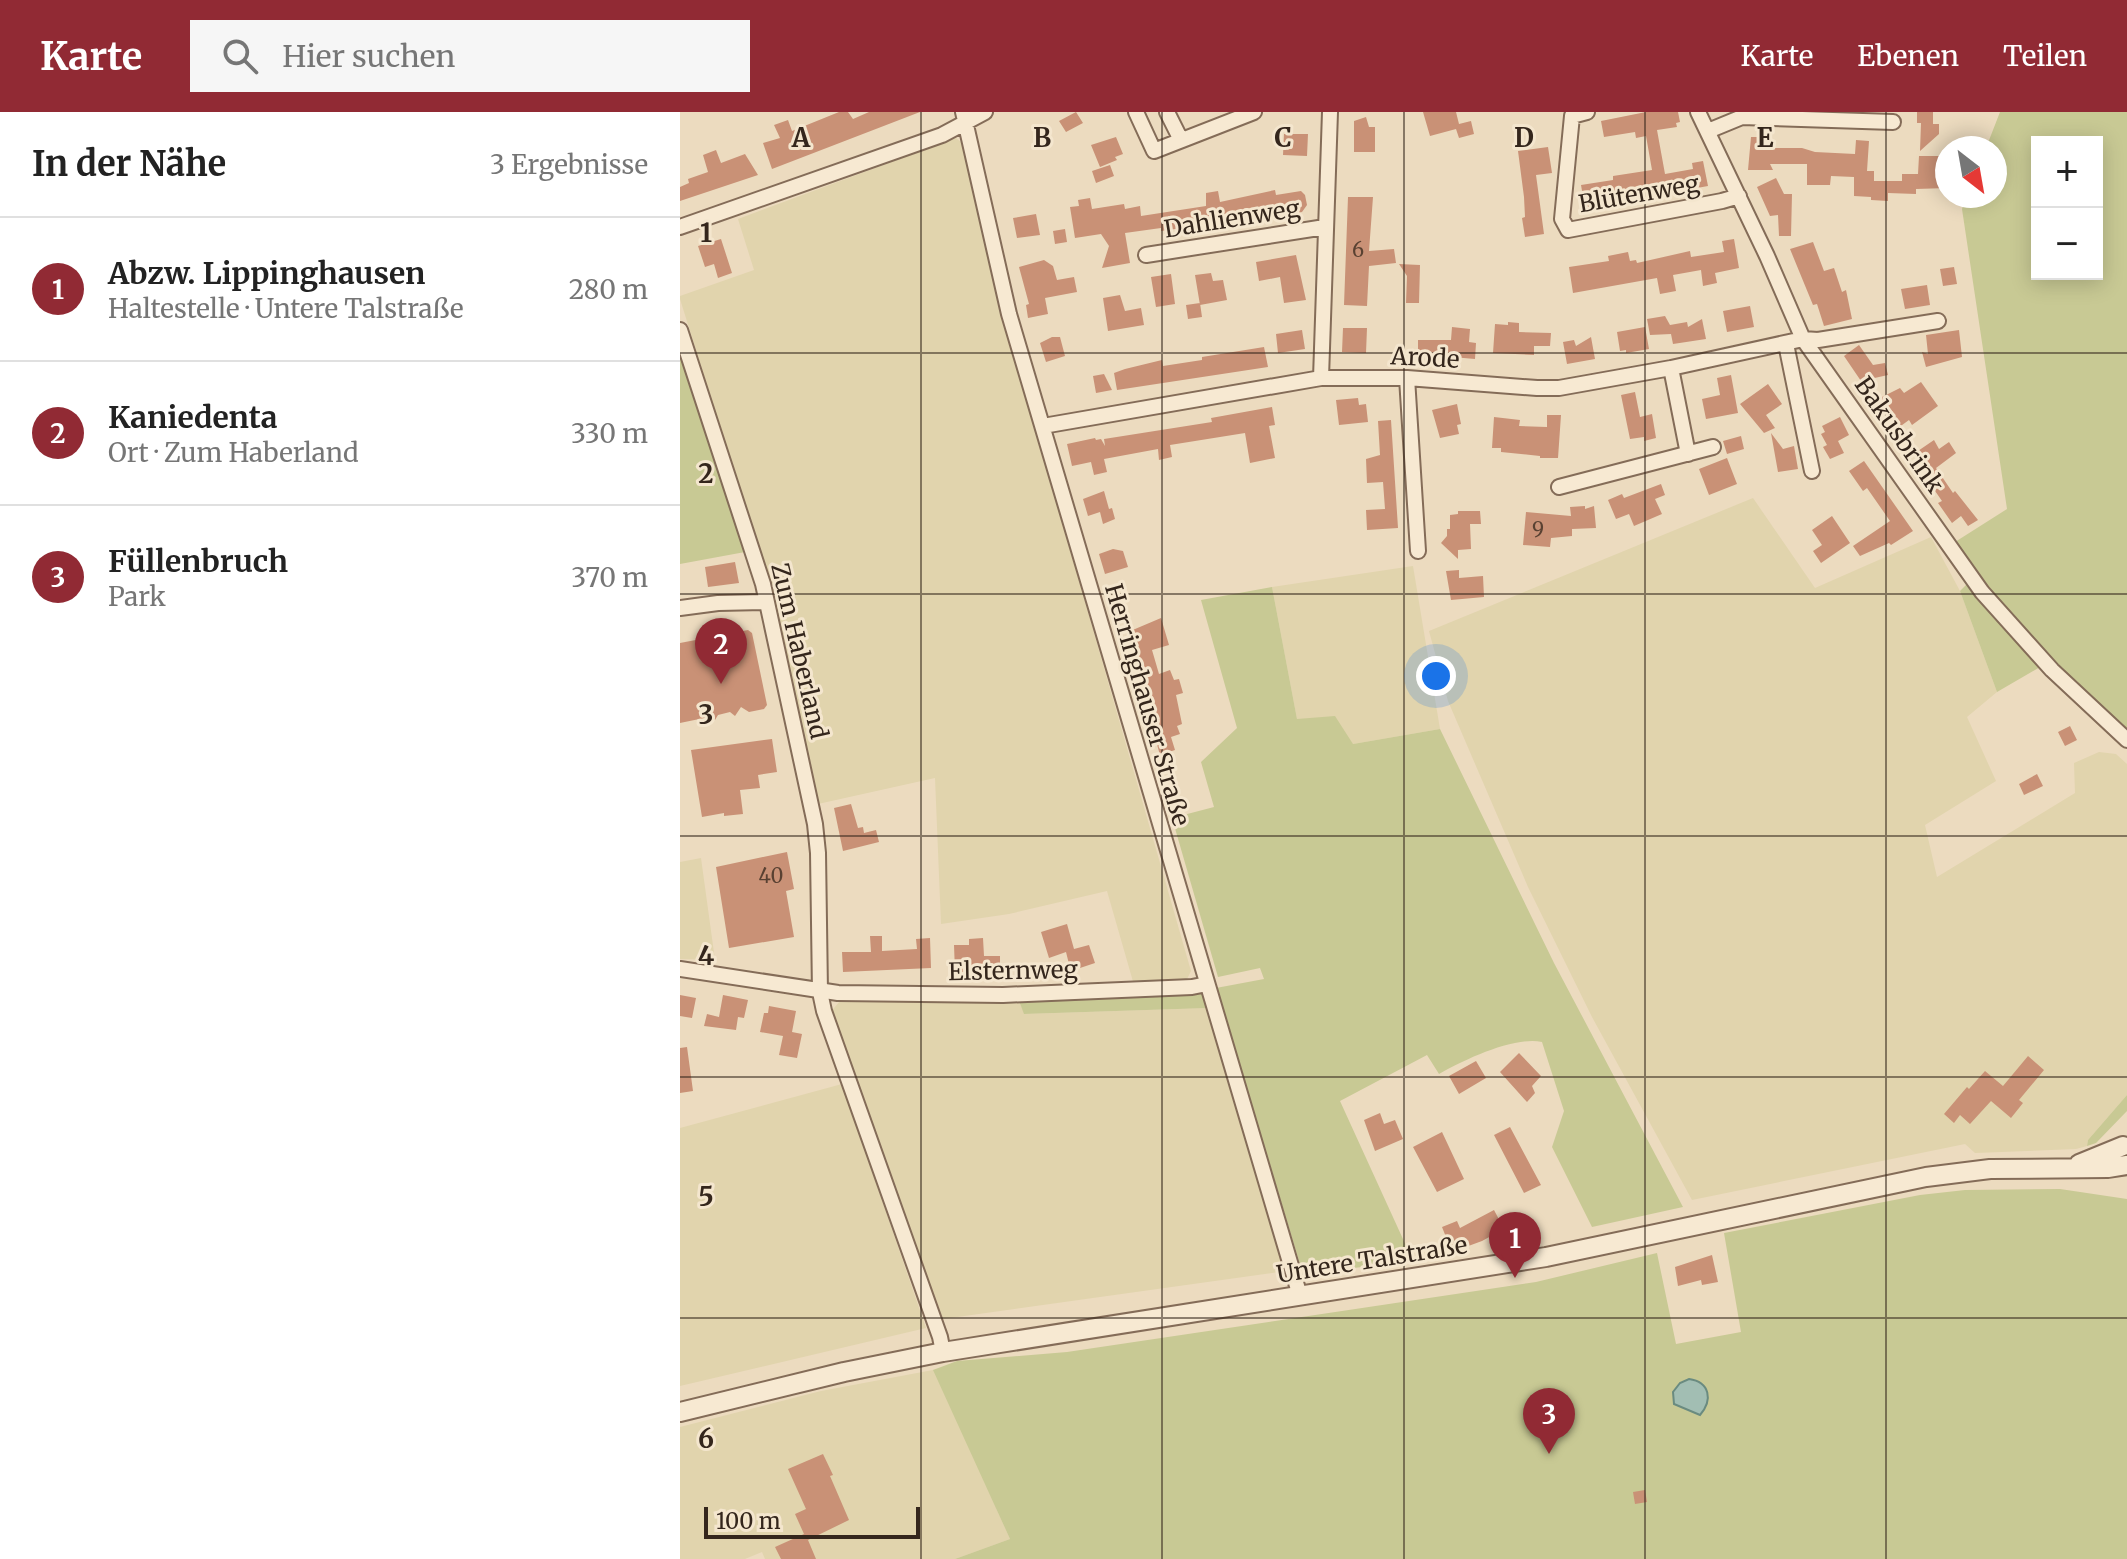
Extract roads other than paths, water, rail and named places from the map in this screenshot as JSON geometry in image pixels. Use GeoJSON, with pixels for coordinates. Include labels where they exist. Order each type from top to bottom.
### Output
{"type":"FeatureCollection","features":[{"type":"Feature","properties":{"kind":"street"},"geometry":{"type":"LineString","coordinates":[[680,227],[942,135],[965,118],[985,112]]}},
{"type":"Feature","properties":{"kind":"street"},"geometry":{"type":"LineString","coordinates":[[1136,112],[1154,151],[1254,112]]}},
{"type":"Feature","properties":{"kind":"street"},"geometry":{"type":"LineString","coordinates":[[1167,112],[1181,140]]}},
{"type":"Feature","properties":{"kind":"street","name":"Dahlienweg"},"geometry":{"type":"LineString","coordinates":[[1321,378],[1330,112]]}},
{"type":"Feature","properties":{"kind":"street","name":"Blütenweg"},"geometry":{"type":"LineString","coordinates":[[1587,112],[1572,116],[1562,219],[1568,230],[1739,196]]}},
{"type":"Feature","properties":{"kind":"street","name":"Bakusbrink"},"geometry":{"type":"LineString","coordinates":[[1698,112],[1803,339],[1982,592],[2052,670],[2127,740]]}},
{"type":"Feature","properties":{"kind":"street"},"geometry":{"type":"LineString","coordinates":[[1708,131],[1742,117],[1840,116],[1893,122]]}},
{"type":"Feature","properties":{"kind":"street","name":"Herringhauser Straße"},"geometry":{"type":"LineString","coordinates":[[965,118],[1006,302],[1300,1296]]}},
{"type":"Feature","properties":{"kind":"street","name":"Dahlienweg"},"geometry":{"type":"LineString","coordinates":[[1146,255],[1325,227]]}},
{"type":"Feature","properties":{"kind":"street","name":"Arode"},"geometry":{"type":"LineString","coordinates":[[1043,426],[1321,378],[1407,378],[1559,388],[1671,368],[1803,339],[1818,340],[1938,321]]}},
{"type":"Feature","properties":{"kind":"street","name":"Zum Haberland"},"geometry":{"type":"LineString","coordinates":[[680,330],[749,535],[767,602],[815,824],[820,992],[824,1011],[943,1352]]}},
{"type":"Feature","properties":{"kind":"street"},"geometry":{"type":"LineString","coordinates":[[1786,344],[1812,471]]}},
{"type":"Feature","properties":{"kind":"street"},"geometry":{"type":"LineString","coordinates":[[1671,368],[1688,454]]}},
{"type":"Feature","properties":{"kind":"street"},"geometry":{"type":"LineString","coordinates":[[1407,378],[1418,551]]}},
{"type":"Feature","properties":{"kind":"street"},"geometry":{"type":"LineString","coordinates":[[1559,487],[1713,447]]}},
{"type":"Feature","properties":{"kind":"street"},"geometry":{"type":"LineString","coordinates":[[680,608],[767,602]]}},
{"type":"Feature","properties":{"kind":"street"},"geometry":{"type":"LineString","coordinates":[[680,969],[820,992]]}},
{"type":"Feature","properties":{"kind":"street","name":"Elsternweg"},"geometry":{"type":"LineString","coordinates":[[820,992],[1003,995],[1207,984]]}},
{"type":"Feature","properties":{"kind":"street","name":"Untere Talstraße"},"geometry":{"type":"LineString","coordinates":[[680,1412],[854,1369],[943,1352],[1546,1257],[1926,1177],[1990,1169],[2073,1167],[2126,1152]]}},
{"type":"Feature","properties":{"kind":"place","name":"Kaniedenta"},"geometry":{"type":"Point","coordinates":[721,684]}},
{"type":"Feature","properties":{"kind":"place","name":"Abzw. Lippinghausen"},"geometry":{"type":"Point","coordinates":[1515,1278]}},
{"type":"Feature","properties":{"kind":"place","name":"Füllenbruch"},"geometry":{"type":"Point","coordinates":[1549,1454]}}]}
